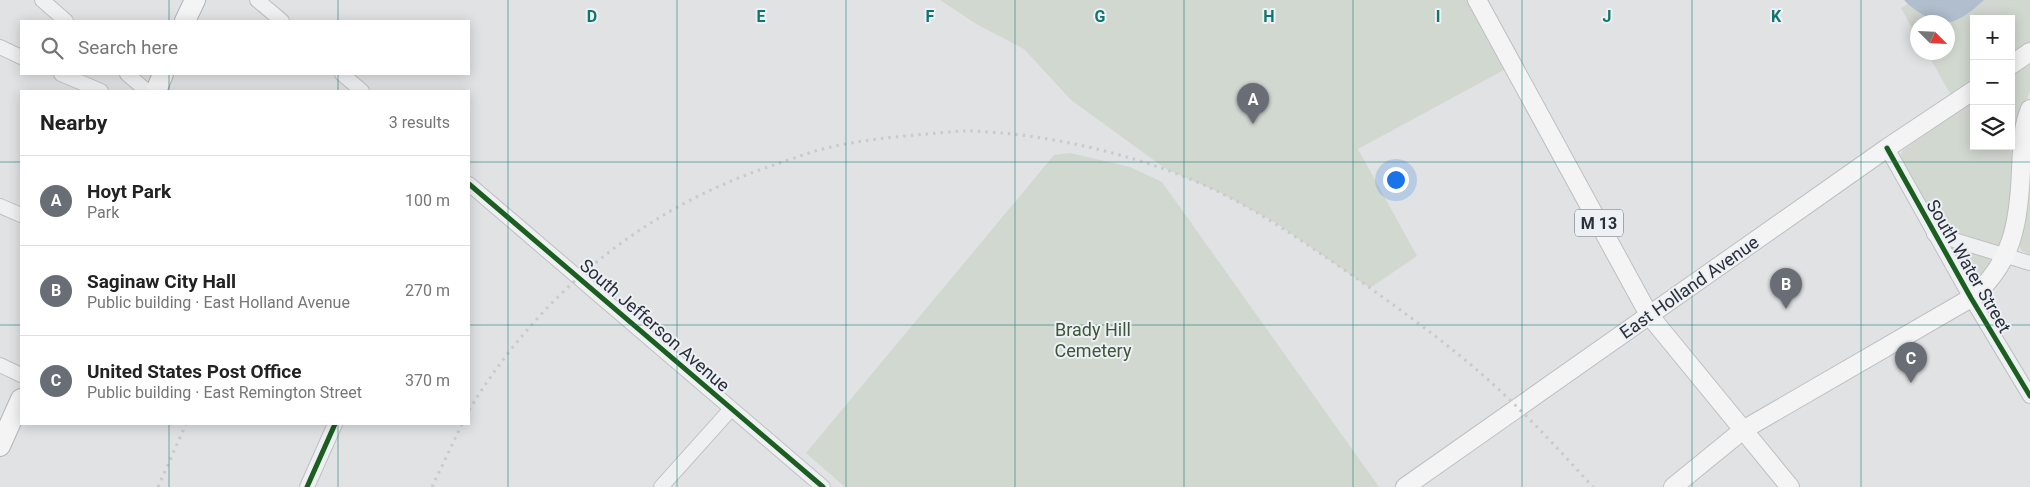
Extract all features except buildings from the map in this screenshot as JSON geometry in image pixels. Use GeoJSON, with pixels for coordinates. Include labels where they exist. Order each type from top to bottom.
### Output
{"type":"FeatureCollection","features":[{"type":"Feature","properties":{"kind":"highway"},"geometry":{"type":"LineString","coordinates":[[186,20],[194,0]]}},
{"type":"Feature","properties":{"kind":"highway"},"geometry":{"type":"LineString","coordinates":[[156,90],[163,75]]}},
{"type":"Feature","properties":{"kind":"highway"},"geometry":{"type":"LineString","coordinates":[[0,446],[20,401]]}},
{"type":"Feature","properties":{"kind":"main road","name":"M 13"},"geometry":{"type":"LineString","coordinates":[[1477,0],[1649,315],[1790,487]]}},
{"type":"Feature","properties":{"kind":"main road"},"geometry":{"type":"LineString","coordinates":[[2015,62],[2030,52]]}},
{"type":"Feature","properties":{"kind":"main road","name":"East Holland Avenue"},"geometry":{"type":"LineString","coordinates":[[1405,487],[1887,148],[1970,93]]}},
{"type":"Feature","properties":{"kind":"main road"},"geometry":{"type":"LineString","coordinates":[[1674,487],[1743,430],[1971,298],[1985,286],[2005,257],[2016,225],[2020,192],[2022,142],[2030,109]]}},
{"type":"Feature","properties":{"kind":"street"},"geometry":{"type":"LineString","coordinates":[[42,0],[65,20]]}},
{"type":"Feature","properties":{"kind":"street"},"geometry":{"type":"LineString","coordinates":[[258,0],[281,20]]}},
{"type":"Feature","properties":{"kind":"street"},"geometry":{"type":"LineString","coordinates":[[0,47],[20,56]]}},
{"type":"Feature","properties":{"kind":"street"},"geometry":{"type":"LineString","coordinates":[[62,75],[98,90]]}},
{"type":"Feature","properties":{"kind":"street"},"geometry":{"type":"LineString","coordinates":[[128,75],[146,90]]}},
{"type":"Feature","properties":{"kind":"street"},"geometry":{"type":"LineString","coordinates":[[343,75],[361,90]]}},
{"type":"Feature","properties":{"kind":"street","name":"South Water Street"},"geometry":{"type":"LineString","coordinates":[[1887,148],[1934,234],[2030,396]]}},
{"type":"Feature","properties":{"kind":"street","name":"South Jefferson Avenue"},"geometry":{"type":"LineString","coordinates":[[470,185],[823,487]]}},
{"type":"Feature","properties":{"kind":"street"},"geometry":{"type":"LineString","coordinates":[[0,206],[20,216]]}},
{"type":"Feature","properties":{"kind":"street"},"geometry":{"type":"LineString","coordinates":[[1934,234],[2030,263]]}},
{"type":"Feature","properties":{"kind":"street"},"geometry":{"type":"LineString","coordinates":[[0,365],[20,375]]}},
{"type":"Feature","properties":{"kind":"street"},"geometry":{"type":"LineString","coordinates":[[661,487],[731,408]]}},
{"type":"Feature","properties":{"kind":"street"},"geometry":{"type":"LineString","coordinates":[[308,487],[335,425]]}},
{"type":"Feature","properties":{"kind":"green space"},"geometry":{"type":"Polygon","coordinates":[[[940,0],[1477,0],[1513,65],[1358,149],[1417,256],[1370,288],[1276,223],[1219,192],[1166,169],[1071,100],[1024,49],[978,25],[940,0]]]}},
{"type":"Feature","properties":{"kind":"green space"},"geometry":{"type":"Polygon","coordinates":[[[1984,0],[2030,0],[2030,44],[2015,54],[2015,15],[1970,15],[1970,85],[1951,95],[1931,60],[1955,60],[1954,15],[1978,5],[1984,0]]]}},
{"type":"Feature","properties":{"kind":"green space"},"geometry":{"type":"Polygon","coordinates":[[[1908,4],[1926,15],[1910,15],[1910,24],[1901,8],[1908,4]]]}},
{"type":"Feature","properties":{"kind":"green space"},"geometry":{"type":"Polygon","coordinates":[[[2030,60],[2030,91],[2023,108],[2010,214],[2000,245],[1996,246],[1940,229],[1901,155],[1903,150],[1970,103],[1970,150],[2015,150],[2015,70],[2030,60]]]}},
{"type":"Feature","properties":{"kind":"green space"},"geometry":{"type":"Polygon","coordinates":[[[2030,135],[2030,255],[2022,251],[2017,242],[2030,135]]]}},
{"type":"Feature","properties":{"kind":"green space","name":"Brady Hill Cemetery"},"geometry":{"type":"Polygon","coordinates":[[[1070,153],[1130,167],[1162,182],[1379,487],[845,487],[806,453],[1054,155],[1070,153]]]}},
{"type":"Feature","properties":{"kind":"green space"},"geometry":{"type":"Polygon","coordinates":[[[1949,246],[1988,256],[1991,262],[1980,275],[1969,276],[1949,246]]]}},
{"type":"Feature","properties":{"kind":"water"},"geometry":{"type":"Polygon","coordinates":[[[1904,0],[1984,0],[1970,12],[1955,20],[1955,15],[1924,15],[1904,0]]]}},
{"type":"Feature","properties":{"kind":"railway"},"geometry":{"type":"LineString","coordinates":[[470,408],[497,368],[528,329],[561,294],[598,261],[637,232],[679,206],[724,184],[815,151],[871,140],[900,137],[968,131],[999,133],[1032,136],[1098,149],[1162,168],[1221,193],[1285,230],[1413,319],[1458,354],[1529,418],[1593,487]]}},
{"type":"Feature","properties":{"kind":"railway"},"geometry":{"type":"LineString","coordinates":[[158,487],[186,425]]}},
{"type":"Feature","properties":{"kind":"railway"},"geometry":{"type":"LineString","coordinates":[[432,487],[462,425]]}},
{"type":"Feature","properties":{"kind":"cycle path"},"geometry":{"type":"LineString","coordinates":[[1887,148],[1971,298],[2030,396]]}},
{"type":"Feature","properties":{"kind":"cycle path"},"geometry":{"type":"LineString","coordinates":[[470,185],[823,487]]}},
{"type":"Feature","properties":{"kind":"cycle path"},"geometry":{"type":"LineString","coordinates":[[307,487],[335,425]]}},
{"type":"Feature","properties":{"kind":"place","name":"Hoyt Park"},"geometry":{"type":"Point","coordinates":[1253,124]}},
{"type":"Feature","properties":{"kind":"place","name":"Saginaw City Hall"},"geometry":{"type":"Point","coordinates":[1786,309]}},
{"type":"Feature","properties":{"kind":"place","name":"United States Post Office"},"geometry":{"type":"Point","coordinates":[1911,383]}}]}
